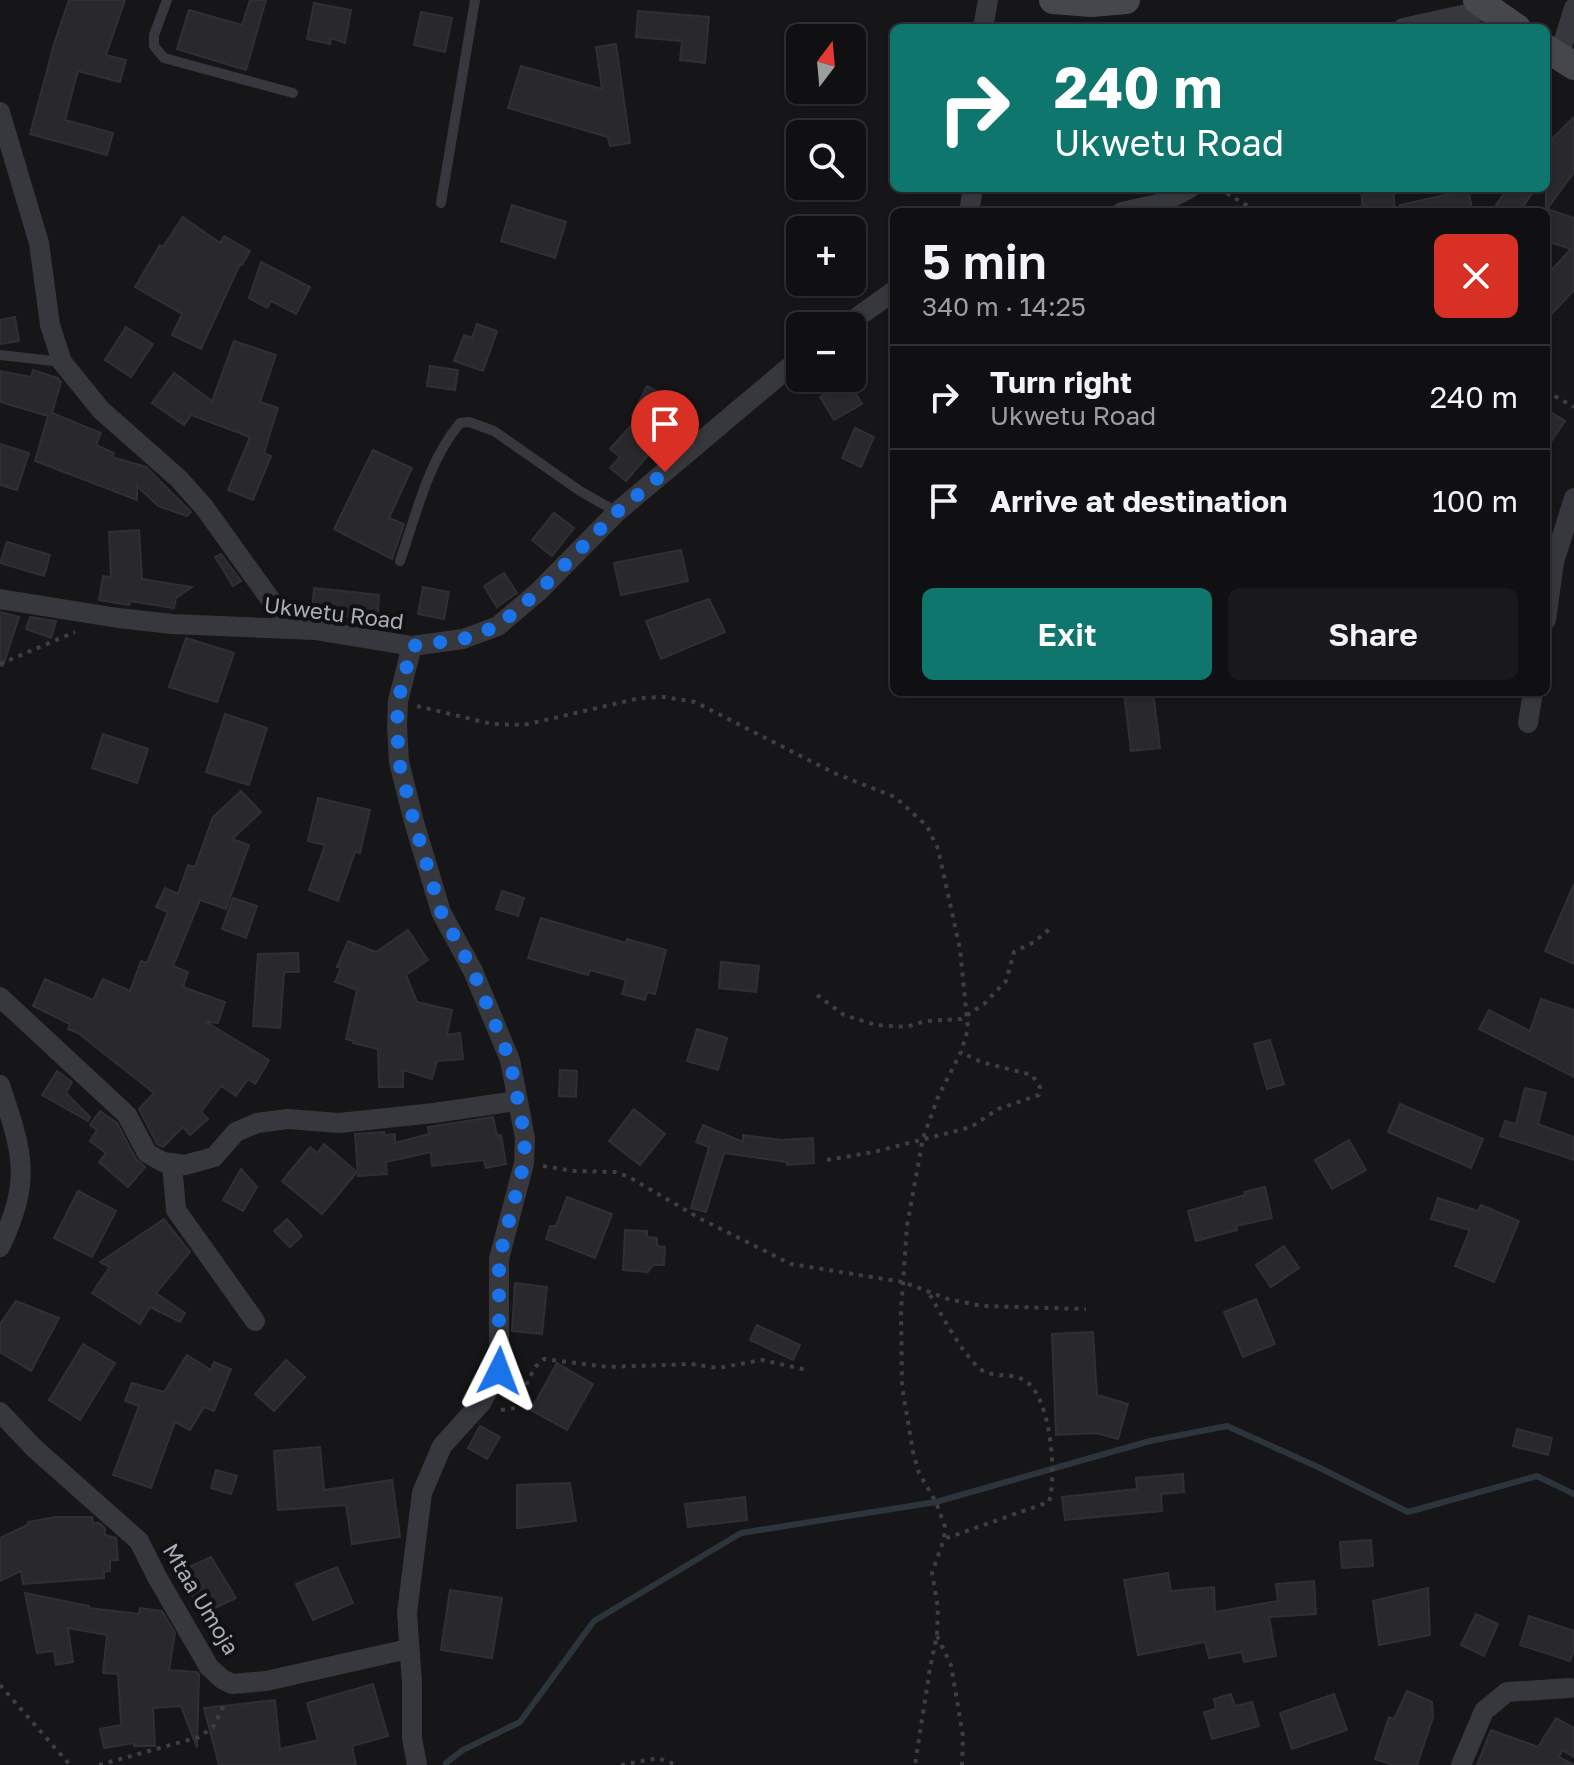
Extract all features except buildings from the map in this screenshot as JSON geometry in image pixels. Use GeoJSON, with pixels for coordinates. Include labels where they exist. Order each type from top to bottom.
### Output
{"type":"FeatureCollection","features":[{"type":"Feature","properties":{"kind":"street"},"geometry":{"type":"LineString","coordinates":[[984,24],[988,0]]}},
{"type":"Feature","properties":{"kind":"street"},"geometry":{"type":"LineString","coordinates":[[1053,0],[1126,0]]}},
{"type":"Feature","properties":{"kind":"street"},"geometry":{"type":"LineString","coordinates":[[1416,24],[1484,4],[1512,24]]}},
{"type":"Feature","properties":{"kind":"street"},"geometry":{"type":"LineString","coordinates":[[1560,57],[1574,8]]}},
{"type":"Feature","properties":{"kind":"street"},"geometry":{"type":"LineString","coordinates":[[0,112],[39,243],[50,325],[62,362],[101,410],[179,479],[204,507],[291,628]]}},
{"type":"Feature","properties":{"kind":"street"},"geometry":{"type":"LineString","coordinates":[[1140,208],[1162,203],[1183,192]]}},
{"type":"Feature","properties":{"kind":"street"},"geometry":{"type":"LineString","coordinates":[[865,312],[890,294]]}},
{"type":"Feature","properties":{"kind":"street","name":"Ukwetu Road"},"geometry":{"type":"LineString","coordinates":[[0,599],[172,624],[291,628],[412,646],[463,639],[498,626],[538,592],[617,512],[786,370]]}},
{"type":"Feature","properties":{"kind":"street"},"geometry":{"type":"LineString","coordinates":[[1550,591],[1554,562],[1574,498]]}},
{"type":"Feature","properties":{"kind":"street"},"geometry":{"type":"LineString","coordinates":[[412,646],[398,701],[399,762],[441,912],[473,971],[510,1060],[525,1138],[524,1163],[499,1259],[499,1371],[481,1403],[442,1446],[422,1493],[407,1613],[412,1738],[417,1765]]}},
{"type":"Feature","properties":{"kind":"street"},"geometry":{"type":"LineString","coordinates":[[1528,723],[1532,696]]}},
{"type":"Feature","properties":{"kind":"street"},"geometry":{"type":"LineString","coordinates":[[2,1003],[127,1115],[147,1153],[154,1160],[185,1165],[214,1157],[236,1132],[257,1123],[288,1119],[339,1123],[516,1101]]}},
{"type":"Feature","properties":{"kind":"street"},"geometry":{"type":"LineString","coordinates":[[0,1085],[18,1139],[22,1180],[17,1209],[0,1247]]}},
{"type":"Feature","properties":{"kind":"street"},"geometry":{"type":"LineString","coordinates":[[172,1163],[176,1210],[255,1321]]}},
{"type":"Feature","properties":{"kind":"street","name":"Mtaa Umoja"},"geometry":{"type":"LineString","coordinates":[[0,1412],[43,1456],[139,1541],[209,1667],[222,1679],[232,1684],[266,1681],[408,1649]]}},
{"type":"Feature","properties":{"kind":"street"},"geometry":{"type":"LineString","coordinates":[[1461,1765],[1484,1711],[1507,1692],[1570,1688]]}},
{"type":"Feature","properties":{"kind":"lane"},"geometry":{"type":"LineString","coordinates":[[167,0],[154,35],[154,46],[164,58],[293,93]]}},
{"type":"Feature","properties":{"kind":"lane"},"geometry":{"type":"LineString","coordinates":[[441,203],[475,0]]}},
{"type":"Feature","properties":{"kind":"lane"},"geometry":{"type":"LineString","coordinates":[[0,355],[62,362]]}},
{"type":"Feature","properties":{"kind":"lane"},"geometry":{"type":"LineString","coordinates":[[400,561],[433,469],[447,439],[460,423],[469,422],[494,431],[570,484],[617,512]]}},
{"type":"Feature","properties":{"kind":"path"},"geometry":{"type":"LineString","coordinates":[[1225,192],[1251,208]]}},
{"type":"Feature","properties":{"kind":"path"},"geometry":{"type":"LineString","coordinates":[[1550,393],[1574,407]]}},
{"type":"Feature","properties":{"kind":"path"},"geometry":{"type":"LineString","coordinates":[[0,664],[78,630]]}},
{"type":"Feature","properties":{"kind":"path"},"geometry":{"type":"LineString","coordinates":[[398,701],[492,724],[524,725],[640,698],[664,697],[695,702],[834,773],[895,797],[927,826],[938,849],[960,949],[968,1029],[923,1138],[907,1226],[899,1347],[902,1386],[919,1473],[943,1517],[944,1539],[932,1573],[938,1608],[937,1635],[915,1765]]}},
{"type":"Feature","properties":{"kind":"path"},"geometry":{"type":"LineString","coordinates":[[817,995],[844,1015],[885,1026],[906,1027],[926,1021],[955,1020],[968,1016],[1006,981],[1014,952],[1034,942],[1051,928]]}},
{"type":"Feature","properties":{"kind":"path"},"geometry":{"type":"LineString","coordinates":[[827,1160],[874,1152],[971,1127],[998,1109],[1039,1095],[1040,1087],[1032,1075],[981,1062],[961,1052]]}},
{"type":"Feature","properties":{"kind":"path"},"geometry":{"type":"LineString","coordinates":[[524,1163],[574,1171],[615,1172],[629,1177],[778,1259],[816,1270],[903,1282],[929,1293],[982,1306],[1086,1309]]}},
{"type":"Feature","properties":{"kind":"path"},"geometry":{"type":"LineString","coordinates":[[929,1293],[976,1366],[990,1373],[1021,1378],[1036,1391],[1045,1414],[1050,1445],[1052,1493],[1049,1502],[944,1539]]}},
{"type":"Feature","properties":{"kind":"path"},"geometry":{"type":"LineString","coordinates":[[499,1410],[515,1408],[535,1367],[544,1359],[608,1367],[691,1364],[718,1368],[762,1360],[807,1370]]}},
{"type":"Feature","properties":{"kind":"path"},"geometry":{"type":"LineString","coordinates":[[937,1635],[951,1665],[963,1736],[962,1765]]}},
{"type":"Feature","properties":{"kind":"path"},"geometry":{"type":"LineString","coordinates":[[99,1765],[199,1737],[213,1727],[232,1684]]}},
{"type":"Feature","properties":{"kind":"path"},"geometry":{"type":"LineString","coordinates":[[0,1685],[70,1765]]}},
{"type":"Feature","properties":{"kind":"path"},"geometry":{"type":"LineString","coordinates":[[621,1765],[658,1758],[677,1765]]}},
{"type":"Feature","properties":{"kind":"waterway"},"geometry":{"type":"LineString","coordinates":[[446,1763],[463,1750],[520,1722],[594,1621],[741,1533],[936,1502],[1150,1441],[1227,1426],[1408,1512],[1537,1476],[1574,1494]]}},
{"type":"Feature","properties":{"kind":"route"},"geometry":{"type":"LineString","coordinates":[[499,1371],[499,1259],[524,1163],[525,1138],[510,1060],[487,1001],[441,912],[414,822],[399,762],[398,701],[412,646],[463,639],[498,626],[538,592],[617,512],[665,472]]}}]}
